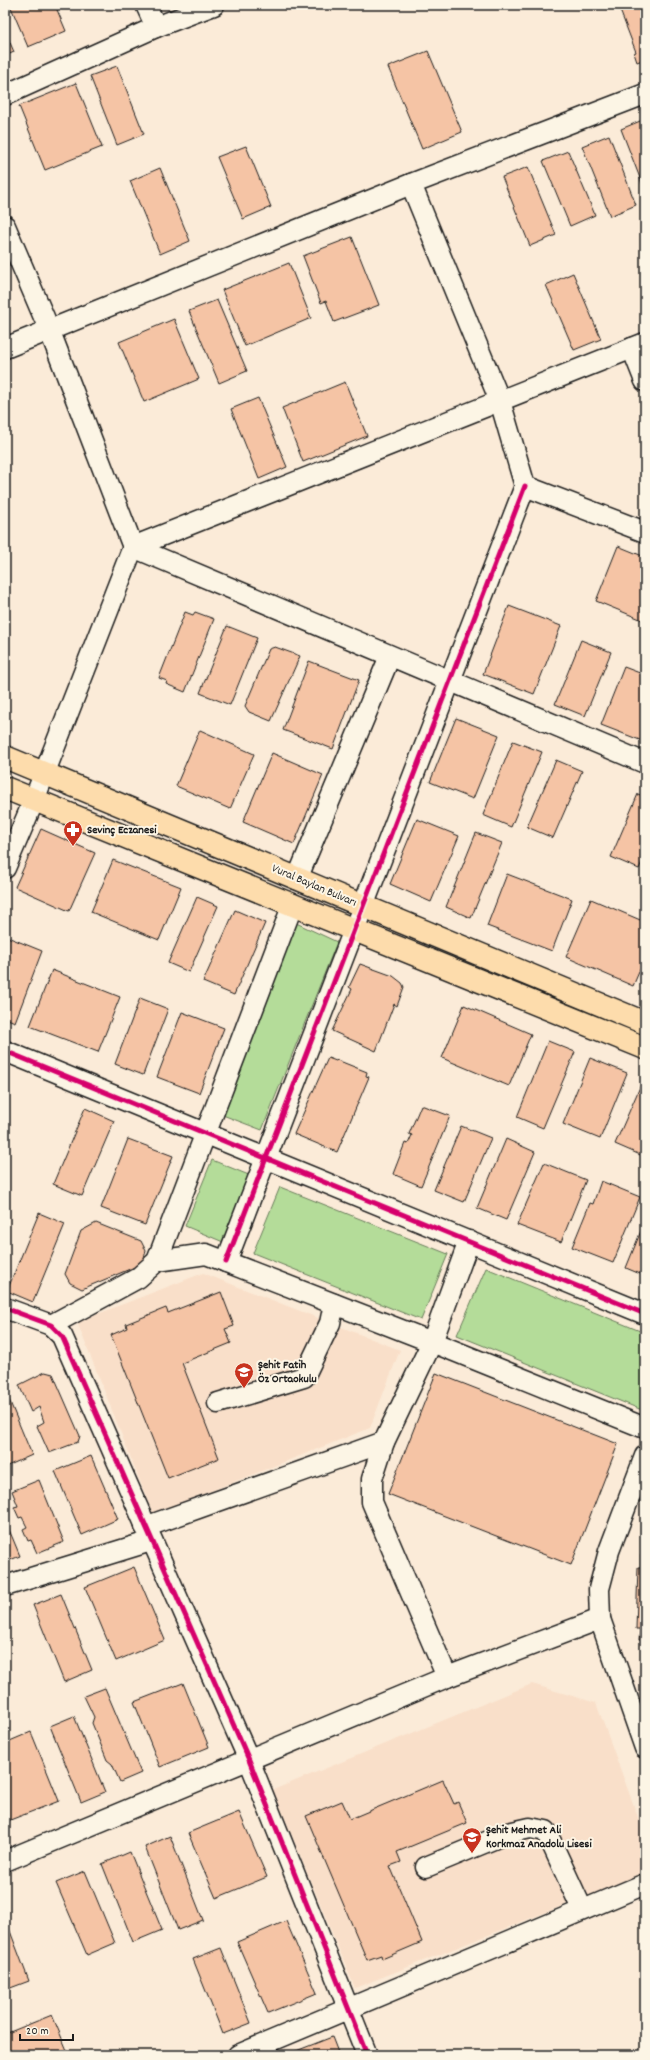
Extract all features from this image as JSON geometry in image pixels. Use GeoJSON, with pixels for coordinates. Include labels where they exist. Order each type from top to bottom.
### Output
{"type":"FeatureCollection","features":[{"type":"Feature","properties":{"kind":"main road","name":"Vural Baylan Bulvarı"},"geometry":{"type":"LineString","coordinates":[[5,757],[645,1024]]}},
{"type":"Feature","properties":{"kind":"main road","name":"Vural Baylan Bulvarı"},"geometry":{"type":"LineString","coordinates":[[5,788],[645,1048]]}},
{"type":"Feature","properties":{"kind":"street"},"geometry":{"type":"LineString","coordinates":[[146,5],[156,27]]}},
{"type":"Feature","properties":{"kind":"street"},"geometry":{"type":"LineString","coordinates":[[5,95],[156,27],[214,5]]}},
{"type":"Feature","properties":{"kind":"street"},"geometry":{"type":"LineString","coordinates":[[5,348],[411,184],[645,94]]}},
{"type":"Feature","properties":{"kind":"street"},"geometry":{"type":"LineString","coordinates":[[226,1262],[265,1157],[355,930],[449,681],[525,486],[500,401],[411,184]]}},
{"type":"Feature","properties":{"kind":"street"},"geometry":{"type":"LineString","coordinates":[[5,226],[50,329],[133,547],[34,800],[5,868]]}},
{"type":"Feature","properties":{"kind":"street"},"geometry":{"type":"LineString","coordinates":[[133,547],[639,345],[645,381]]}},
{"type":"Feature","properties":{"kind":"street"},"geometry":{"type":"LineString","coordinates":[[525,486],[645,532]]}},
{"type":"Feature","properties":{"kind":"street"},"geometry":{"type":"LineString","coordinates":[[133,547],[645,763]]}},
{"type":"Feature","properties":{"kind":"street"},"geometry":{"type":"LineString","coordinates":[[297,879],[390,656]]}},
{"type":"Feature","properties":{"kind":"street"},"geometry":{"type":"LineString","coordinates":[[51,1325],[138,1278],[157,1261],[293,904]]}},
{"type":"Feature","properties":{"kind":"street"},"geometry":{"type":"LineString","coordinates":[[5,1051],[206,1132],[645,1314]]}},
{"type":"Feature","properties":{"kind":"street"},"geometry":{"type":"LineString","coordinates":[[447,1677],[372,1502],[372,1479],[384,1442],[432,1342],[469,1241]]}},
{"type":"Feature","properties":{"kind":"street"},"geometry":{"type":"LineString","coordinates":[[157,1261],[206,1254],[432,1342],[645,1428]]}},
{"type":"Feature","properties":{"kind":"street"},"geometry":{"type":"LineString","coordinates":[[218,1403],[304,1377],[330,1323],[334,1304]]}},
{"type":"Feature","properties":{"kind":"street"},"geometry":{"type":"LineString","coordinates":[[5,1308],[51,1325],[62,1336],[148,1534],[249,1760],[367,2055]]}},
{"type":"Feature","properties":{"kind":"street"},"geometry":{"type":"LineString","coordinates":[[5,1586],[148,1534],[384,1442]]}},
{"type":"Feature","properties":{"kind":"street"},"geometry":{"type":"LineString","coordinates":[[645,1456],[609,1551],[599,1589],[600,1619],[645,1748]]}},
{"type":"Feature","properties":{"kind":"street"},"geometry":{"type":"LineString","coordinates":[[5,1861],[447,1677],[600,1619]]}},
{"type":"Feature","properties":{"kind":"street"},"geometry":{"type":"LineString","coordinates":[[426,1868],[508,1833],[530,1828],[546,1831],[582,1909]]}},
{"type":"Feature","properties":{"kind":"street"},"geometry":{"type":"LineString","coordinates":[[238,2055],[582,1909],[645,1884]]}},
{"type":"Feature","properties":{"kind":"shaded area","name":"Şehit Fatih Öz Ortaokulu"},"geometry":{"type":"Polygon","coordinates":[[[203,1273],[400,1350],[370,1428],[153,1514],[77,1322],[203,1273]]]}},
{"type":"Feature","properties":{"kind":"shaded area","name":"Şehit Mehmet Ali Korkmaz Anadolu Lisesi"},"geometry":{"type":"Polygon","coordinates":[[[532,1684],[596,1703],[645,1836],[645,1873],[355,1988],[273,1790],[532,1684]]]}},
{"type":"Feature","properties":{"kind":"green space"},"geometry":{"type":"Polygon","coordinates":[[[294,922],[337,942],[262,1130],[220,1114],[294,922]]]}},
{"type":"Feature","properties":{"kind":"green space"},"geometry":{"type":"Polygon","coordinates":[[[212,1160],[256,1178],[228,1244],[185,1226],[212,1160]]]}},
{"type":"Feature","properties":{"kind":"green space"},"geometry":{"type":"Polygon","coordinates":[[[280,1187],[448,1254],[421,1320],[253,1253],[280,1187]]]}},
{"type":"Feature","properties":{"kind":"green space"},"geometry":{"type":"Polygon","coordinates":[[[486,1268],[645,1333],[645,1403],[642,1410],[457,1335],[486,1268]]]}},
{"type":"Feature","properties":{"kind":"building"},"geometry":{"type":"Polygon","coordinates":[[[10,5],[55,5],[66,31],[28,47],[10,5]]]}},
{"type":"Feature","properties":{"kind":"building"},"geometry":{"type":"Polygon","coordinates":[[[618,5],[645,5],[645,59],[637,62],[634,53],[636,52],[618,5]]]}},
{"type":"Feature","properties":{"kind":"building"},"geometry":{"type":"Polygon","coordinates":[[[5,31],[14,52],[5,56],[5,31]]]}},
{"type":"Feature","properties":{"kind":"building"},"geometry":{"type":"Polygon","coordinates":[[[428,51],[462,132],[422,149],[388,67],[428,51]]]}},
{"type":"Feature","properties":{"kind":"building"},"geometry":{"type":"Polygon","coordinates":[[[117,66],[144,134],[117,145],[90,76],[117,66]]]}},
{"type":"Feature","properties":{"kind":"building"},"geometry":{"type":"Polygon","coordinates":[[[76,83],[102,147],[45,170],[19,106],[76,83]]]}},
{"type":"Feature","properties":{"kind":"building"},"geometry":{"type":"Polygon","coordinates":[[[645,119],[645,191],[621,129],[645,119]]]}},
{"type":"Feature","properties":{"kind":"building"},"geometry":{"type":"Polygon","coordinates":[[[609,135],[636,205],[610,216],[582,146],[609,135]]]}},
{"type":"Feature","properties":{"kind":"building"},"geometry":{"type":"Polygon","coordinates":[[[246,146],[271,207],[243,219],[217,157],[246,146]]]}},
{"type":"Feature","properties":{"kind":"building"},"geometry":{"type":"Polygon","coordinates":[[[568,151],[595,215],[570,226],[543,161],[568,151]]]}},
{"type":"Feature","properties":{"kind":"building"},"geometry":{"type":"Polygon","coordinates":[[[528,167],[556,235],[530,246],[502,177],[528,167]]]}},
{"type":"Feature","properties":{"kind":"building"},"geometry":{"type":"Polygon","coordinates":[[[160,168],[190,241],[160,254],[130,181],[160,168]]]}},
{"type":"Feature","properties":{"kind":"building"},"geometry":{"type":"Polygon","coordinates":[[[352,237],[379,305],[334,322],[326,301],[321,303],[303,256],[352,237]]]}},
{"type":"Feature","properties":{"kind":"building"},"geometry":{"type":"Polygon","coordinates":[[[289,263],[311,318],[245,346],[222,290],[289,263]]]}},
{"type":"Feature","properties":{"kind":"building"},"geometry":{"type":"Polygon","coordinates":[[[573,273],[601,339],[574,350],[546,285],[573,273]]]}},
{"type":"Feature","properties":{"kind":"building"},"geometry":{"type":"Polygon","coordinates":[[[217,300],[247,371],[219,383],[189,311],[217,300]]]}},
{"type":"Feature","properties":{"kind":"building"},"geometry":{"type":"Polygon","coordinates":[[[174,319],[199,379],[144,402],[119,342],[174,319]]]}},
{"type":"Feature","properties":{"kind":"building"},"geometry":{"type":"Polygon","coordinates":[[[345,382],[367,436],[303,462],[282,408],[345,382]]]}},
{"type":"Feature","properties":{"kind":"building"},"geometry":{"type":"Polygon","coordinates":[[[258,398],[287,467],[259,479],[231,409],[258,398]]]}},
{"type":"Feature","properties":{"kind":"building"},"geometry":{"type":"Polygon","coordinates":[[[618,546],[645,557],[645,621],[596,601],[618,546]]]}},
{"type":"Feature","properties":{"kind":"building"},"geometry":{"type":"Polygon","coordinates":[[[509,606],[561,626],[534,694],[483,674],[509,606]]]}},
{"type":"Feature","properties":{"kind":"building"},"geometry":{"type":"Polygon","coordinates":[[[185,612],[193,615],[195,612],[214,619],[185,692],[166,684],[167,681],[159,678],[185,612]]]}},
{"type":"Feature","properties":{"kind":"building"},"geometry":{"type":"Polygon","coordinates":[[[227,626],[257,638],[230,705],[200,693],[227,626]]]}},
{"type":"Feature","properties":{"kind":"building"},"geometry":{"type":"Polygon","coordinates":[[[581,640],[611,652],[585,716],[555,704],[581,640]]]}},
{"type":"Feature","properties":{"kind":"building"},"geometry":{"type":"Polygon","coordinates":[[[275,647],[300,656],[271,721],[249,712],[245,706],[269,649],[275,647]]]}},
{"type":"Feature","properties":{"kind":"building"},"geometry":{"type":"Polygon","coordinates":[[[309,661],[359,680],[333,749],[283,730],[309,661]]]}},
{"type":"Feature","properties":{"kind":"building"},"geometry":{"type":"Polygon","coordinates":[[[624,667],[645,675],[645,742],[601,725],[624,667]]]}},
{"type":"Feature","properties":{"kind":"building"},"geometry":{"type":"Polygon","coordinates":[[[456,718],[499,735],[473,799],[430,782],[456,718]]]}},
{"type":"Feature","properties":{"kind":"building"},"geometry":{"type":"Polygon","coordinates":[[[200,730],[254,754],[230,809],[176,786],[200,730]]]}},
{"type":"Feature","properties":{"kind":"building"},"geometry":{"type":"Polygon","coordinates":[[[513,741],[542,752],[511,827],[483,815],[513,741]]]}},
{"type":"Feature","properties":{"kind":"building"},"geometry":{"type":"Polygon","coordinates":[[[272,753],[323,775],[294,844],[243,822],[272,753]]]}},
{"type":"Feature","properties":{"kind":"building"},"geometry":{"type":"Polygon","coordinates":[[[556,760],[582,771],[553,838],[527,827],[556,760]]]}},
{"type":"Feature","properties":{"kind":"building"},"geometry":{"type":"Polygon","coordinates":[[[638,794],[645,797],[645,855],[639,869],[611,857],[638,794]]]}},
{"type":"Feature","properties":{"kind":"building"},"geometry":{"type":"Polygon","coordinates":[[[417,819],[459,836],[431,902],[390,884],[417,819]]]}},
{"type":"Feature","properties":{"kind":"building"},"geometry":{"type":"Polygon","coordinates":[[[41,829],[95,853],[69,911],[15,887],[41,829]]]}},
{"type":"Feature","properties":{"kind":"building"},"geometry":{"type":"Polygon","coordinates":[[[476,833],[502,843],[471,918],[446,907],[476,833]]]}},
{"type":"Feature","properties":{"kind":"building"},"geometry":{"type":"Polygon","coordinates":[[[113,860],[181,887],[159,940],[91,912],[113,860]]]}},
{"type":"Feature","properties":{"kind":"building"},"geometry":{"type":"Polygon","coordinates":[[[507,874],[572,899],[552,951],[487,926],[507,874]]]}},
{"type":"Feature","properties":{"kind":"building"},"geometry":{"type":"Polygon","coordinates":[[[197,897],[218,906],[189,972],[168,963],[197,897]]]}},
{"type":"Feature","properties":{"kind":"building"},"geometry":{"type":"Polygon","coordinates":[[[591,899],[645,922],[645,958],[633,986],[566,957],[591,899]]]}},
{"type":"Feature","properties":{"kind":"building"},"geometry":{"type":"Polygon","coordinates":[[[235,910],[265,923],[234,995],[203,982],[235,910]]]}},
{"type":"Feature","properties":{"kind":"building"},"geometry":{"type":"Polygon","coordinates":[[[5,936],[42,951],[15,1022],[5,1018],[5,936]]]}},
{"type":"Feature","properties":{"kind":"building"},"geometry":{"type":"Polygon","coordinates":[[[360,964],[393,976],[402,983],[404,987],[397,1006],[394,1004],[376,1051],[332,1031],[352,989],[349,987],[360,964]]]}},
{"type":"Feature","properties":{"kind":"building"},"geometry":{"type":"Polygon","coordinates":[[[52,970],[120,997],[98,1052],[30,1026],[52,970]]]}},
{"type":"Feature","properties":{"kind":"building"},"geometry":{"type":"Polygon","coordinates":[[[140,998],[168,1009],[143,1075],[115,1064],[140,998]]]}},
{"type":"Feature","properties":{"kind":"building"},"geometry":{"type":"Polygon","coordinates":[[[464,1005],[531,1034],[509,1086],[442,1058],[464,1005]]]}},
{"type":"Feature","properties":{"kind":"building"},"geometry":{"type":"Polygon","coordinates":[[[182,1012],[224,1028],[199,1093],[157,1077],[182,1012]]]}},
{"type":"Feature","properties":{"kind":"building"},"geometry":{"type":"Polygon","coordinates":[[[548,1041],[575,1052],[543,1128],[517,1117],[548,1041]]]}},
{"type":"Feature","properties":{"kind":"building"},"geometry":{"type":"Polygon","coordinates":[[[328,1058],[367,1072],[366,1076],[369,1077],[337,1152],[294,1134],[328,1058]]]}},
{"type":"Feature","properties":{"kind":"building"},"geometry":{"type":"Polygon","coordinates":[[[590,1058],[627,1073],[600,1139],[563,1124],[590,1058]]]}},
{"type":"Feature","properties":{"kind":"building"},"geometry":{"type":"Polygon","coordinates":[[[643,1080],[645,1081],[645,1157],[615,1144],[643,1080]]]}},
{"type":"Feature","properties":{"kind":"building"},"geometry":{"type":"Polygon","coordinates":[[[421,1105],[450,1116],[421,1186],[393,1174],[405,1143],[408,1144],[412,1135],[409,1134],[421,1105]]]}},
{"type":"Feature","properties":{"kind":"building"},"geometry":{"type":"Polygon","coordinates":[[[85,1108],[114,1121],[82,1196],[53,1184],[85,1108]]]}},
{"type":"Feature","properties":{"kind":"building"},"geometry":{"type":"Polygon","coordinates":[[[461,1126],[491,1138],[464,1202],[434,1190],[461,1126]]]}},
{"type":"Feature","properties":{"kind":"building"},"geometry":{"type":"Polygon","coordinates":[[[128,1139],[173,1156],[145,1225],[101,1208],[128,1139]]]}},
{"type":"Feature","properties":{"kind":"building"},"geometry":{"type":"Polygon","coordinates":[[[506,1139],[535,1152],[506,1220],[477,1208],[506,1139]]]}},
{"type":"Feature","properties":{"kind":"building"},"geometry":{"type":"Polygon","coordinates":[[[544,1163],[586,1180],[561,1242],[517,1225],[544,1163]]]}},
{"type":"Feature","properties":{"kind":"building"},"geometry":{"type":"Polygon","coordinates":[[[601,1181],[640,1197],[613,1263],[572,1247],[590,1203],[593,1204],[601,1181]]]}},
{"type":"Feature","properties":{"kind":"building"},"geometry":{"type":"Polygon","coordinates":[[[39,1213],[65,1224],[33,1302],[7,1291],[39,1213]]]}},
{"type":"Feature","properties":{"kind":"building"},"geometry":{"type":"Polygon","coordinates":[[[645,1221],[645,1276],[626,1268],[645,1221]]]}},
{"type":"Feature","properties":{"kind":"building"},"geometry":{"type":"Polygon","coordinates":[[[96,1223],[141,1241],[146,1251],[142,1264],[82,1289],[70,1283],[65,1274],[81,1231],[96,1223]]]}},
{"type":"Feature","properties":{"kind":"building"},"geometry":{"type":"Polygon","coordinates":[[[221,1292],[234,1326],[225,1329],[231,1343],[182,1363],[219,1458],[168,1478],[111,1335],[127,1328],[126,1324],[166,1308],[168,1313],[221,1292]]]}},
{"type":"Feature","properties":{"kind":"building"},"geometry":{"type":"Polygon","coordinates":[[[45,1372],[53,1374],[80,1436],[78,1442],[49,1453],[37,1426],[44,1422],[39,1407],[31,1412],[19,1385],[45,1372]]]}},
{"type":"Feature","properties":{"kind":"building"},"geometry":{"type":"Polygon","coordinates":[[[436,1373],[618,1444],[571,1565],[388,1494],[436,1373]]]}},
{"type":"Feature","properties":{"kind":"building"},"geometry":{"type":"Polygon","coordinates":[[[5,1390],[32,1455],[5,1467],[5,1390]]]}},
{"type":"Feature","properties":{"kind":"building"},"geometry":{"type":"Polygon","coordinates":[[[91,1456],[118,1519],[82,1535],[55,1471],[91,1456]]]}},
{"type":"Feature","properties":{"kind":"building"},"geometry":{"type":"Polygon","coordinates":[[[39,1480],[64,1542],[37,1553],[31,1540],[28,1541],[23,1529],[27,1527],[22,1517],[19,1518],[14,1507],[18,1506],[12,1491],[39,1480]]]}},
{"type":"Feature","properties":{"kind":"building"},"geometry":{"type":"Polygon","coordinates":[[[5,1520],[20,1556],[5,1562],[5,1520]]]}},
{"type":"Feature","properties":{"kind":"building"},"geometry":{"type":"Polygon","coordinates":[[[641,1555],[645,1555],[645,1640],[639,1640],[640,1629],[636,1629],[638,1567],[641,1567],[641,1555]]]}},
{"type":"Feature","properties":{"kind":"building"},"geometry":{"type":"Polygon","coordinates":[[[134,1567],[165,1640],[116,1661],[85,1587],[134,1567]]]}},
{"type":"Feature","properties":{"kind":"building"},"geometry":{"type":"Polygon","coordinates":[[[61,1594],[92,1670],[64,1682],[33,1605],[61,1594]]]}},
{"type":"Feature","properties":{"kind":"building"},"geometry":{"type":"Polygon","coordinates":[[[183,1683],[209,1747],[160,1767],[134,1702],[183,1683]]]}},
{"type":"Feature","properties":{"kind":"building"},"geometry":{"type":"Polygon","coordinates":[[[105,1688],[141,1773],[120,1782],[112,1764],[107,1760],[92,1723],[94,1717],[84,1696],[105,1688]]]}},
{"type":"Feature","properties":{"kind":"building"},"geometry":{"type":"Polygon","coordinates":[[[74,1716],[105,1792],[81,1802],[50,1726],[74,1716]]]}},
{"type":"Feature","properties":{"kind":"building"},"geometry":{"type":"Polygon","coordinates":[[[31,1732],[59,1801],[5,1822],[5,1743],[31,1732]]]}},
{"type":"Feature","properties":{"kind":"building"},"geometry":{"type":"Polygon","coordinates":[[[443,1780],[454,1804],[458,1802],[467,1823],[397,1852],[401,1862],[390,1866],[422,1942],[382,1959],[381,1955],[367,1960],[306,1816],[342,1801],[350,1819],[443,1780]]]}},
{"type":"Feature","properties":{"kind":"building"},"geometry":{"type":"Polygon","coordinates":[[[239,1812],[267,1877],[216,1898],[188,1833],[239,1812]]]}},
{"type":"Feature","properties":{"kind":"building"},"geometry":{"type":"Polygon","coordinates":[[[170,1836],[203,1920],[178,1930],[145,1847],[170,1836]]]}},
{"type":"Feature","properties":{"kind":"building"},"geometry":{"type":"Polygon","coordinates":[[[130,1852],[162,1930],[133,1942],[102,1864],[130,1852]]]}},
{"type":"Feature","properties":{"kind":"building"},"geometry":{"type":"Polygon","coordinates":[[[85,1871],[115,1943],[87,1955],[56,1883],[85,1871]]]}},
{"type":"Feature","properties":{"kind":"building"},"geometry":{"type":"Polygon","coordinates":[[[5,1918],[29,1981],[5,1990],[5,1918]]]}},
{"type":"Feature","properties":{"kind":"building"},"geometry":{"type":"Polygon","coordinates":[[[286,1921],[317,1993],[268,2013],[237,1942],[286,1921]]]}},
{"type":"Feature","properties":{"kind":"building"},"geometry":{"type":"Polygon","coordinates":[[[221,1948],[251,2023],[223,2034],[193,1959],[221,1948]]]}},
{"type":"Feature","properties":{"kind":"building"},"geometry":{"type":"Polygon","coordinates":[[[52,2015],[69,2055],[5,2055],[5,2034],[52,2015]]]}},
{"type":"Feature","properties":{"kind":"building"},"geometry":{"type":"Polygon","coordinates":[[[332,2037],[339,2055],[291,2055],[291,2053],[332,2037]]]}},
{"type":"Feature","properties":{"kind":"cycle path"},"geometry":{"type":"LineString","coordinates":[[226,1262],[525,486]]}},
{"type":"Feature","properties":{"kind":"cycle path"},"geometry":{"type":"LineString","coordinates":[[5,1051],[645,1314]]}},
{"type":"Feature","properties":{"kind":"cycle path"},"geometry":{"type":"LineString","coordinates":[[5,1308],[51,1325],[62,1336],[249,1760],[367,2055]]}},
{"type":"Feature","properties":{"kind":"place","name":"Sevinç Eczanesi"},"geometry":{"type":"Point","coordinates":[73,847]}},
{"type":"Feature","properties":{"kind":"place","name":"Şehit Fatih Öz Ortaokulu"},"geometry":{"type":"Point","coordinates":[244,1389]}},
{"type":"Feature","properties":{"kind":"place","name":"Şehit Mehmet Ali Korkmaz Anadolu Lisesi"},"geometry":{"type":"Point","coordinates":[472,1854]}}]}
